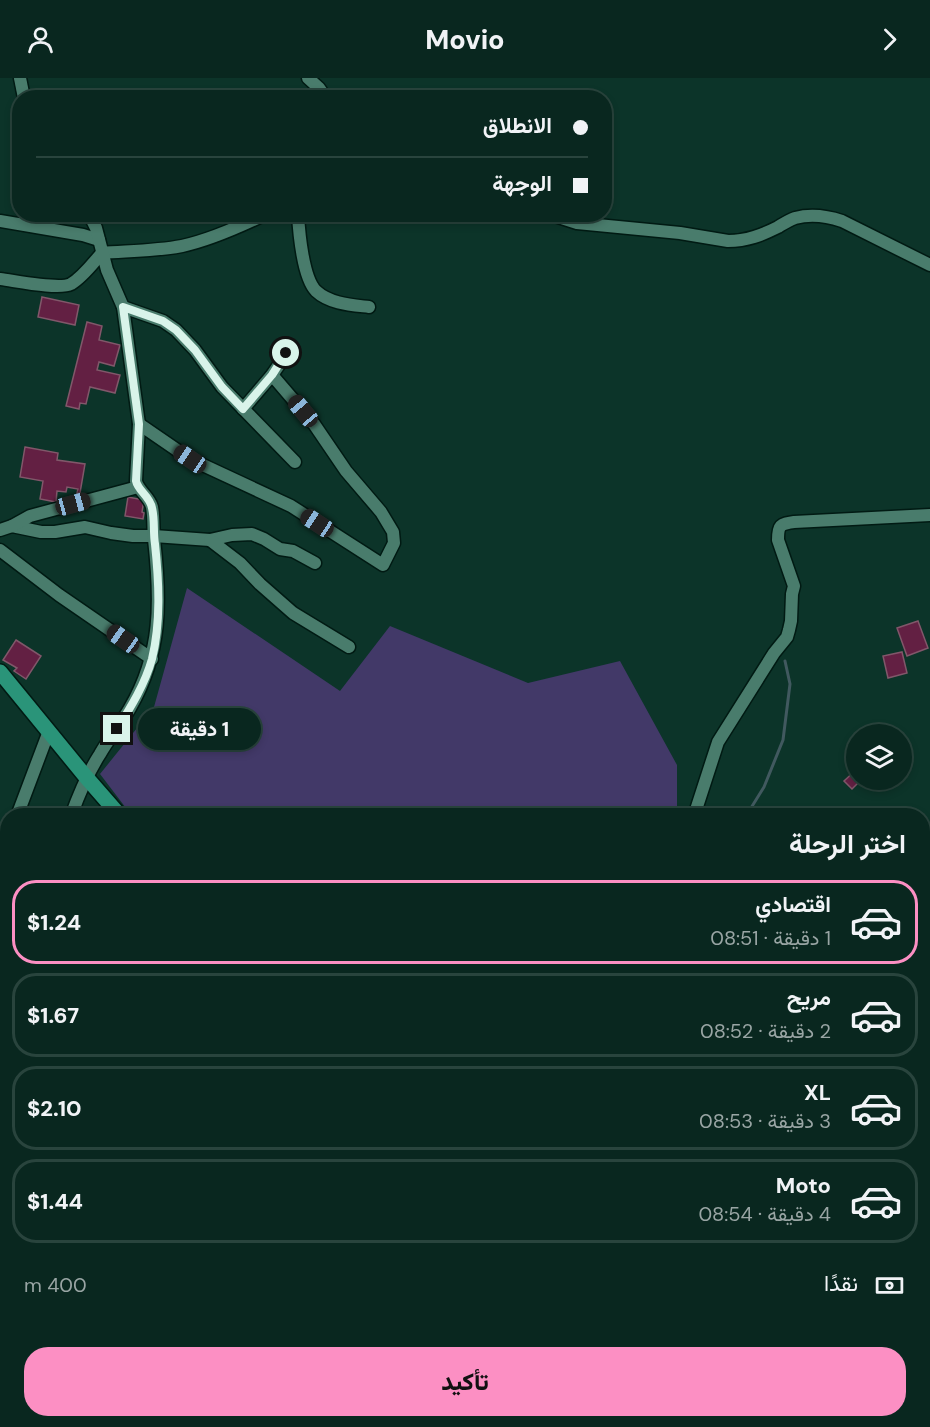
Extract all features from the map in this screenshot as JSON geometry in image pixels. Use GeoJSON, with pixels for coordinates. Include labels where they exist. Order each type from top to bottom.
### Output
{"type":"FeatureCollection","features":[{"type":"Feature","properties":{"kind":"main road"},"geometry":{"type":"LineString","coordinates":[[0,672],[113,808]]}},
{"type":"Feature","properties":{"kind":"street"},"geometry":{"type":"LineString","coordinates":[[308,78],[321,90]]}},
{"type":"Feature","properties":{"kind":"street"},"geometry":{"type":"LineString","coordinates":[[573,222],[738,241],[751,239],[793,219],[808,216],[831,217],[930,265]]}},
{"type":"Feature","properties":{"kind":"street"},"geometry":{"type":"LineString","coordinates":[[0,221],[83,235],[99,240]]}},
{"type":"Feature","properties":{"kind":"street"},"geometry":{"type":"LineString","coordinates":[[74,808],[86,777],[131,708],[146,675],[152,659],[159,594],[152,506],[136,481],[139,424],[123,307],[102,253],[93,222]]}},
{"type":"Feature","properties":{"kind":"street"},"geometry":{"type":"LineString","coordinates":[[0,279],[47,286],[66,286],[78,280],[102,253],[183,246],[247,222]]}},
{"type":"Feature","properties":{"kind":"street"},"geometry":{"type":"LineString","coordinates":[[298,222],[299,237],[313,287],[322,295],[340,303],[369,307]]}},
{"type":"Feature","properties":{"kind":"street"},"geometry":{"type":"LineString","coordinates":[[123,307],[163,321],[176,330],[195,350],[222,387],[295,462]]}},
{"type":"Feature","properties":{"kind":"street"},"geometry":{"type":"LineString","coordinates":[[243,409],[272,375],[286,353]]}},
{"type":"Feature","properties":{"kind":"street"},"geometry":{"type":"LineString","coordinates":[[139,424],[190,459],[291,506],[383,565],[394,543],[393,532],[381,512],[346,471],[314,424],[272,375]]}},
{"type":"Feature","properties":{"kind":"street"},"geometry":{"type":"LineString","coordinates":[[6,528],[30,516],[138,487]]}},
{"type":"Feature","properties":{"kind":"street"},"geometry":{"type":"LineString","coordinates":[[697,808],[718,742],[774,653],[787,637],[794,586],[778,540],[780,527],[785,523],[794,522],[930,515]]}},
{"type":"Feature","properties":{"kind":"street"},"geometry":{"type":"LineString","coordinates":[[6,528],[56,532],[85,527],[126,536],[210,540],[232,535],[252,534],[280,549],[293,551],[315,563]]}},
{"type":"Feature","properties":{"kind":"street"},"geometry":{"type":"LineString","coordinates":[[210,540],[240,563],[293,612],[349,648]]}},
{"type":"Feature","properties":{"kind":"street"},"geometry":{"type":"LineString","coordinates":[[0,550],[59,595],[152,659]]}},
{"type":"Feature","properties":{"kind":"street"},"geometry":{"type":"LineString","coordinates":[[20,808],[49,731]]}},
{"type":"Feature","properties":{"kind":"shaded area"},"geometry":{"type":"Polygon","coordinates":[[[187,588],[340,691],[390,626],[528,683],[620,661],[677,765],[677,808],[126,808],[100,774],[154,707],[187,588]]]}},
{"type":"Feature","properties":{"kind":"building"},"geometry":{"type":"Polygon","coordinates":[[[42,297],[79,305],[75,325],[38,317],[42,297]]]}},
{"type":"Feature","properties":{"kind":"building"},"geometry":{"type":"Polygon","coordinates":[[[87,322],[102,326],[99,340],[120,345],[114,366],[99,362],[97,370],[120,375],[115,393],[90,387],[86,404],[80,403],[79,409],[66,406],[87,322]]]}},
{"type":"Feature","properties":{"kind":"building"},"geometry":{"type":"Polygon","coordinates":[[[25,447],[58,453],[57,460],[85,464],[80,493],[77,493],[78,489],[67,487],[66,492],[57,491],[56,502],[40,499],[43,481],[20,477],[25,447]]]}},
{"type":"Feature","properties":{"kind":"building"},"geometry":{"type":"Polygon","coordinates":[[[128,497],[144,500],[143,519],[125,516],[128,497]]]}},
{"type":"Feature","properties":{"kind":"building"},"geometry":{"type":"Polygon","coordinates":[[[918,621],[928,648],[907,656],[897,628],[918,621]]]}},
{"type":"Feature","properties":{"kind":"building"},"geometry":{"type":"Polygon","coordinates":[[[16,640],[41,656],[26,679],[14,671],[17,668],[3,660],[16,640]]]}},
{"type":"Feature","properties":{"kind":"building"},"geometry":{"type":"Polygon","coordinates":[[[902,652],[907,673],[888,678],[883,656],[902,652]]]}},
{"type":"Feature","properties":{"kind":"waterway"},"geometry":{"type":"LineString","coordinates":[[751,808],[764,787],[783,740],[790,684],[785,661]]}},
{"type":"Feature","properties":{"kind":"route"},"geometry":{"type":"LineString","coordinates":[[117,729],[131,708],[152,659],[159,594],[152,506],[137,486],[136,481],[139,424],[123,307],[163,321],[176,330],[186,339],[222,387],[243,409],[272,375],[286,353]]}}]}
